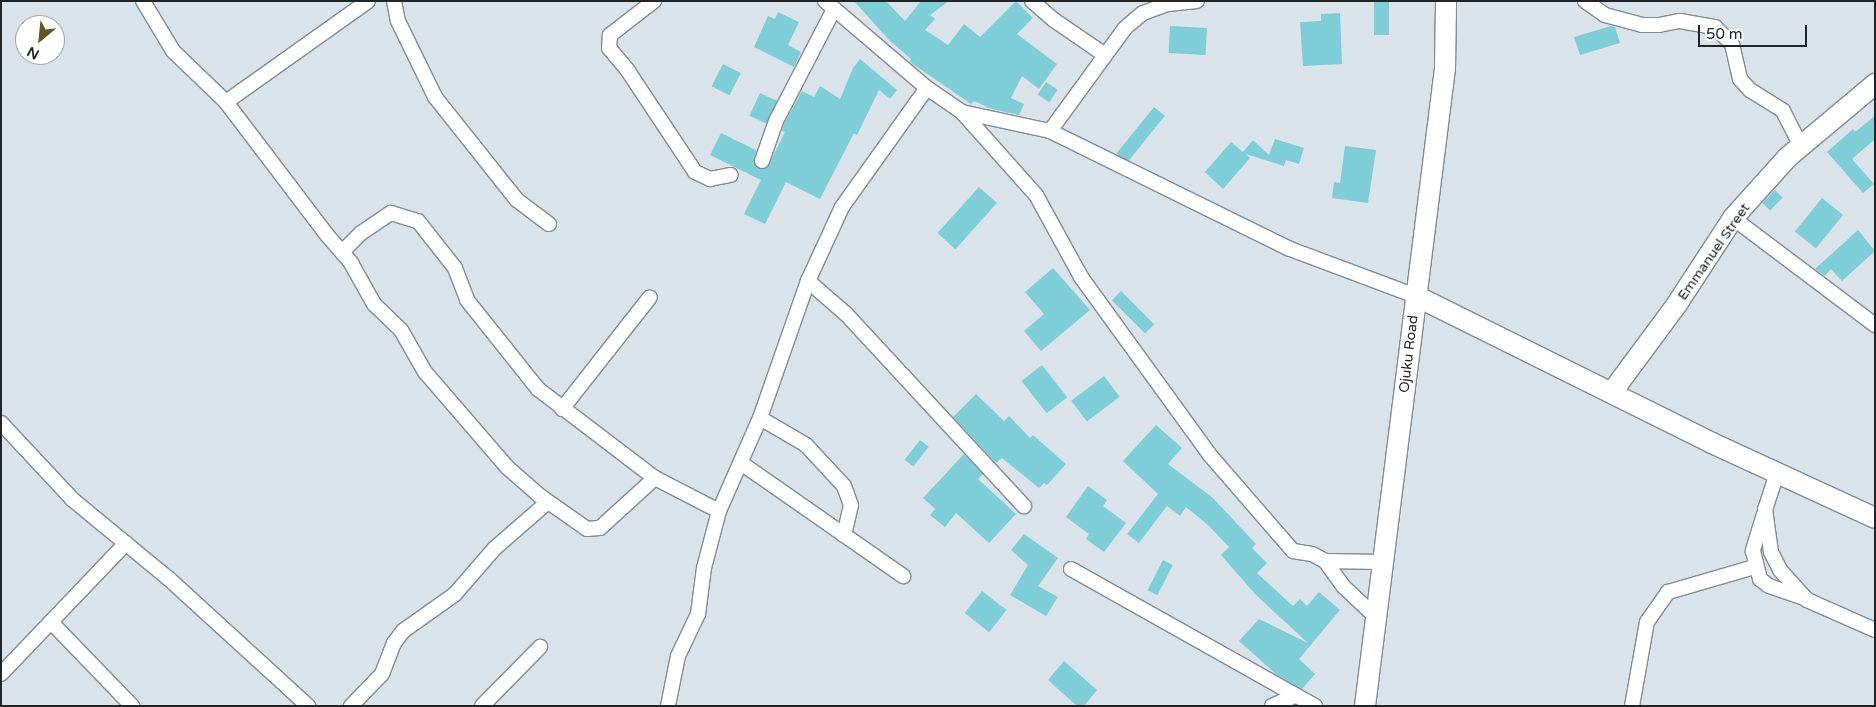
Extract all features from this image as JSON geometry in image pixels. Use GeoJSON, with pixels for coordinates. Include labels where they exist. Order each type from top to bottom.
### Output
{"type":"FeatureCollection","features":[{"type":"Feature","properties":{"kind":"main road","name":"Ojuku Road"},"geometry":{"type":"LineString","coordinates":[[1366,706],[1381,562],[1445,68],[1446,1]]}},
{"type":"Feature","properties":{"kind":"main road","name":"Emmanuel Street"},"geometry":{"type":"LineString","coordinates":[[1612,392],[1677,304],[1733,218],[1800,145],[1875,84]]}},
{"type":"Feature","properties":{"kind":"main road"},"geometry":{"type":"LineString","coordinates":[[1416,296],[1777,473],[1875,518]]}},
{"type":"Feature","properties":{"kind":"street"},"geometry":{"type":"LineString","coordinates":[[143,1],[173,51],[226,102],[361,276],[374,304],[401,330],[424,372],[500,458],[548,502],[586,529],[600,528],[656,478]]}},
{"type":"Feature","properties":{"kind":"street"},"geometry":{"type":"LineString","coordinates":[[226,102],[368,1]]}},
{"type":"Feature","properties":{"kind":"street"},"geometry":{"type":"LineString","coordinates":[[394,1],[401,29],[435,97],[517,200],[549,224]]}},
{"type":"Feature","properties":{"kind":"street"},"geometry":{"type":"LineString","coordinates":[[654,1],[610,35],[609,48],[655,109],[695,172],[710,179],[731,175]]}},
{"type":"Feature","properties":{"kind":"street"},"geometry":{"type":"LineString","coordinates":[[1032,1],[1054,20],[1105,55]]}},
{"type":"Feature","properties":{"kind":"street"},"geometry":{"type":"LineString","coordinates":[[1050,131],[1125,28],[1143,13],[1168,4],[1197,1]]}},
{"type":"Feature","properties":{"kind":"street"},"geometry":{"type":"LineString","coordinates":[[1585,1],[1605,15],[1642,24],[1659,26],[1680,21],[1715,27],[1732,44],[1740,79],[1750,90],[1784,111],[1800,145]]}},
{"type":"Feature","properties":{"kind":"street"},"geometry":{"type":"LineString","coordinates":[[762,160],[776,120],[830,5],[927,88],[962,112],[1036,195],[1081,277],[1209,454],[1293,551],[1312,554],[1325,561],[1344,587],[1376,617]]}},
{"type":"Feature","properties":{"kind":"street"},"geometry":{"type":"LineString","coordinates":[[668,706],[678,656],[698,614],[704,568],[719,511],[760,418],[808,281],[842,207],[927,88]]}},
{"type":"Feature","properties":{"kind":"street"},"geometry":{"type":"LineString","coordinates":[[962,112],[1050,131],[1290,249],[1416,296]]}},
{"type":"Feature","properties":{"kind":"street"},"geometry":{"type":"LineString","coordinates":[[342,252],[361,233],[391,213],[418,221],[455,268],[467,300],[505,351],[538,389],[562,409],[656,478],[719,511]]}},
{"type":"Feature","properties":{"kind":"street"},"geometry":{"type":"LineString","coordinates":[[1733,218],[1875,325]]}},
{"type":"Feature","properties":{"kind":"street"},"geometry":{"type":"LineString","coordinates":[[808,281],[846,314],[1024,506]]}},
{"type":"Feature","properties":{"kind":"street"},"geometry":{"type":"LineString","coordinates":[[562,409],[650,297]]}},
{"type":"Feature","properties":{"kind":"street"},"geometry":{"type":"LineString","coordinates":[[760,418],[806,445],[844,486],[851,505],[844,535]]}},
{"type":"Feature","properties":{"kind":"street"},"geometry":{"type":"LineString","coordinates":[[1,423],[72,499],[126,543],[308,706]]}},
{"type":"Feature","properties":{"kind":"street"},"geometry":{"type":"LineString","coordinates":[[741,463],[903,576]]}},
{"type":"Feature","properties":{"kind":"street"},"geometry":{"type":"LineString","coordinates":[[1777,473],[1752,551],[1754,567],[1760,578],[1769,586],[1807,600],[1873,631]]}},
{"type":"Feature","properties":{"kind":"street"},"geometry":{"type":"LineString","coordinates":[[351,706],[382,674],[394,643],[403,631],[455,594],[495,548],[548,502]]}},
{"type":"Feature","properties":{"kind":"street"},"geometry":{"type":"LineString","coordinates":[[1765,509],[1771,552],[1780,570],[1807,600]]}},
{"type":"Feature","properties":{"kind":"street"},"geometry":{"type":"LineString","coordinates":[[1,674],[126,543]]}},
{"type":"Feature","properties":{"kind":"street"},"geometry":{"type":"LineString","coordinates":[[1325,561],[1381,562]]}},
{"type":"Feature","properties":{"kind":"street"},"geometry":{"type":"LineString","coordinates":[[1632,706],[1647,622],[1668,592],[1754,567]]}},
{"type":"Feature","properties":{"kind":"street"},"geometry":{"type":"LineString","coordinates":[[1072,569],[1294,696],[1315,706]]}},
{"type":"Feature","properties":{"kind":"street"},"geometry":{"type":"LineString","coordinates":[[51,622],[132,706]]}},
{"type":"Feature","properties":{"kind":"street"},"geometry":{"type":"LineString","coordinates":[[482,706],[540,647]]}},
{"type":"Feature","properties":{"kind":"street"},"geometry":{"type":"LineString","coordinates":[[1272,706],[1294,696]]}},
{"type":"Feature","properties":{"kind":"building"},"geometry":{"type":"Polygon","coordinates":[[[854,1],[886,1],[905,21],[921,1],[949,1],[930,15],[935,19],[925,30],[948,45],[964,24],[980,37],[1016,1],[1033,18],[1017,34],[1057,64],[1039,89],[1022,76],[1011,98],[1024,104],[1019,115],[992,109],[974,101],[971,104],[910,62],[911,59],[889,40],[854,1]]]}},
{"type":"Feature","properties":{"kind":"building"},"geometry":{"type":"Polygon","coordinates":[[[1374,1],[1389,1],[1389,35],[1374,35],[1374,1]]]}},
{"type":"Feature","properties":{"kind":"building"},"geometry":{"type":"Polygon","coordinates":[[[778,12],[799,22],[788,45],[801,52],[794,67],[754,47],[768,16],[775,19],[778,12]]]}},
{"type":"Feature","properties":{"kind":"building"},"geometry":{"type":"Polygon","coordinates":[[[1340,13],[1342,64],[1303,66],[1300,22],[1321,21],[1321,14],[1340,13]]]}},
{"type":"Feature","properties":{"kind":"building"},"geometry":{"type":"Polygon","coordinates":[[[1170,26],[1207,28],[1206,55],[1169,53],[1170,26]]]}},
{"type":"Feature","properties":{"kind":"building"},"geometry":{"type":"Polygon","coordinates":[[[1611,26],[1615,27],[1620,43],[1580,55],[1574,37],[1611,26]]]}},
{"type":"Feature","properties":{"kind":"building"},"geometry":{"type":"Polygon","coordinates":[[[860,59],[897,90],[890,99],[879,90],[857,135],[854,133],[820,199],[786,182],[765,224],[744,214],[761,180],[710,155],[721,133],[756,150],[755,166],[767,168],[785,132],[782,131],[784,124],[802,91],[814,97],[820,86],[840,99],[853,68],[860,59]]]}},
{"type":"Feature","properties":{"kind":"building"},"geometry":{"type":"Polygon","coordinates":[[[723,64],[741,73],[729,95],[712,86],[723,64]]]}},
{"type":"Feature","properties":{"kind":"building"},"geometry":{"type":"Polygon","coordinates":[[[1046,82],[1058,90],[1049,102],[1038,94],[1046,82]]]}},
{"type":"Feature","properties":{"kind":"building"},"geometry":{"type":"Polygon","coordinates":[[[760,93],[777,101],[767,124],[749,116],[760,93]]]}},
{"type":"Feature","properties":{"kind":"building"},"geometry":{"type":"Polygon","coordinates":[[[1154,107],[1165,116],[1127,162],[1116,154],[1154,107]]]}},
{"type":"Feature","properties":{"kind":"building"},"geometry":{"type":"Polygon","coordinates":[[[1875,116],[1875,139],[1852,159],[1874,184],[1863,193],[1827,152],[1853,129],[1855,132],[1875,116]]]}},
{"type":"Feature","properties":{"kind":"building"},"geometry":{"type":"Polygon","coordinates":[[[1275,139],[1304,148],[1299,164],[1286,160],[1284,166],[1246,154],[1250,158],[1223,189],[1205,172],[1231,142],[1243,152],[1253,140],[1269,155],[1275,139]]]}},
{"type":"Feature","properties":{"kind":"building"},"geometry":{"type":"Polygon","coordinates":[[[1345,146],[1376,150],[1368,203],[1332,198],[1334,182],[1340,183],[1345,146]]]}},
{"type":"Feature","properties":{"kind":"building"},"geometry":{"type":"Polygon","coordinates":[[[979,187],[997,203],[955,249],[938,233],[979,187]]]}},
{"type":"Feature","properties":{"kind":"building"},"geometry":{"type":"Polygon","coordinates":[[[1775,190],[1783,198],[1770,211],[1762,203],[1775,190]]]}},
{"type":"Feature","properties":{"kind":"building"},"geometry":{"type":"Polygon","coordinates":[[[1822,198],[1843,215],[1816,248],[1795,231],[1822,198]]]}},
{"type":"Feature","properties":{"kind":"building"},"geometry":{"type":"Polygon","coordinates":[[[1858,230],[1875,251],[1842,281],[1831,269],[1825,276],[1815,269],[1858,230]]]}},
{"type":"Feature","properties":{"kind":"building"},"geometry":{"type":"Polygon","coordinates":[[[1053,268],[1090,310],[1041,351],[1024,331],[1044,314],[1025,292],[1053,268]]]}},
{"type":"Feature","properties":{"kind":"building"},"geometry":{"type":"Polygon","coordinates":[[[1121,291],[1154,324],[1145,333],[1112,300],[1121,291]]]}},
{"type":"Feature","properties":{"kind":"building"},"geometry":{"type":"Polygon","coordinates":[[[1042,365],[1067,397],[1047,413],[1022,381],[1042,365]]]}},
{"type":"Feature","properties":{"kind":"building"},"geometry":{"type":"Polygon","coordinates":[[[1104,376],[1120,397],[1087,421],[1071,401],[1104,376]]]}},
{"type":"Feature","properties":{"kind":"building"},"geometry":{"type":"Polygon","coordinates":[[[976,394],[1004,421],[1009,416],[1030,438],[1033,435],[1066,464],[1047,485],[1044,483],[1039,488],[1002,458],[996,463],[953,417],[976,394]]]}},
{"type":"Feature","properties":{"kind":"building"},"geometry":{"type":"Polygon","coordinates":[[[1156,425],[1182,448],[1168,464],[1213,498],[1256,544],[1252,548],[1267,563],[1257,573],[1293,606],[1300,599],[1307,606],[1319,592],[1340,610],[1299,659],[1315,674],[1302,689],[1277,675],[1239,641],[1259,619],[1308,643],[1256,595],[1221,555],[1229,547],[1208,525],[1186,507],[1180,516],[1167,506],[1139,543],[1127,534],[1158,494],[1123,461],[1156,425]]]}},
{"type":"Feature","properties":{"kind":"building"},"geometry":{"type":"Polygon","coordinates":[[[920,440],[929,447],[913,466],[905,460],[920,440]]]}},
{"type":"Feature","properties":{"kind":"building"},"geometry":{"type":"Polygon","coordinates":[[[964,454],[983,474],[978,479],[1016,514],[989,543],[956,513],[945,527],[930,515],[935,509],[923,498],[964,454]]]}},
{"type":"Feature","properties":{"kind":"building"},"geometry":{"type":"Polygon","coordinates":[[[1088,486],[1107,500],[1103,506],[1126,523],[1104,552],[1086,539],[1089,534],[1066,517],[1088,486]]]}},
{"type":"Feature","properties":{"kind":"building"},"geometry":{"type":"Polygon","coordinates":[[[1024,534],[1058,558],[1038,586],[1058,597],[1046,616],[1010,595],[1028,565],[1011,550],[1024,534]]]}},
{"type":"Feature","properties":{"kind":"building"},"geometry":{"type":"Polygon","coordinates":[[[1163,560],[1173,565],[1157,595],[1148,590],[1163,560]]]}},
{"type":"Feature","properties":{"kind":"building"},"geometry":{"type":"Polygon","coordinates":[[[982,591],[1006,610],[989,632],[965,613],[982,591]]]}},
{"type":"Feature","properties":{"kind":"building"},"geometry":{"type":"Polygon","coordinates":[[[1064,661],[1097,690],[1084,706],[1077,706],[1048,680],[1064,661]]]}}]}
